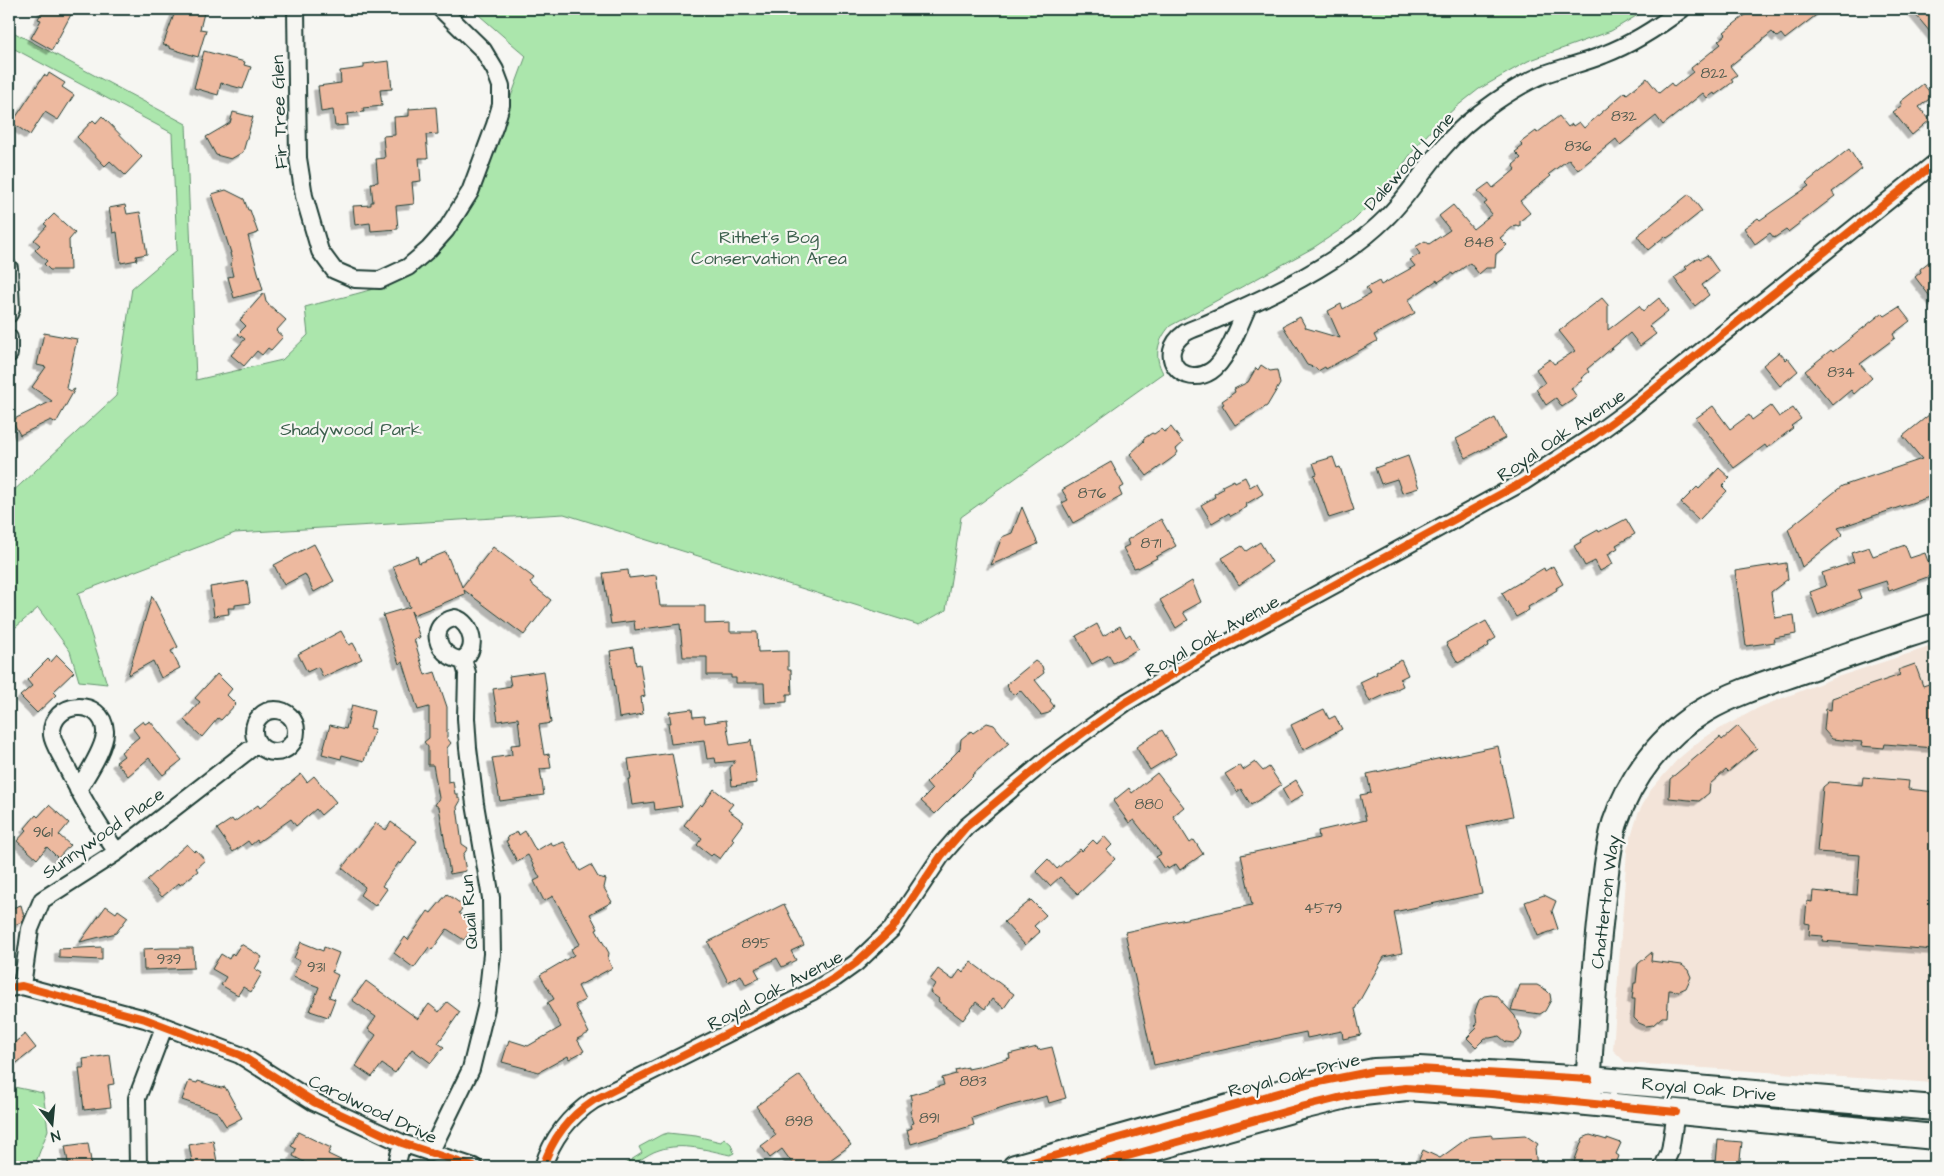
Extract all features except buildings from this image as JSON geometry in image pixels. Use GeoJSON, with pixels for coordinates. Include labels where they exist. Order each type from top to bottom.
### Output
{"type":"FeatureCollection","features":[{"type":"Feature","properties":{"kind":"main road","name":"Chatterton Way"},"geometry":{"type":"LineString","coordinates":[[1588,1103],[1598,931],[1607,861],[1615,824],[1624,802],[1635,779],[1652,755],[1680,728],[1703,711],[1728,698],[1814,666],[1935,626]]}},
{"type":"Feature","properties":{"kind":"main road","name":"Royal Oak Drive"},"geometry":{"type":"LineString","coordinates":[[1015,1167],[1314,1083],[1374,1071],[1419,1068],[1589,1079],[1935,1108]]}},
{"type":"Feature","properties":{"kind":"main road","name":"Royal Oak Drive"},"geometry":{"type":"LineString","coordinates":[[1088,1167],[1302,1107],[1355,1094],[1406,1088],[1588,1103],[1935,1137]]}},
{"type":"Feature","properties":{"kind":"street","name":"Fir Tree Glen"},"geometry":{"type":"LineString","coordinates":[[296,9],[298,158],[304,196],[320,251],[334,270],[355,279],[380,280],[408,267],[429,249],[446,230],[470,192],[495,125],[500,105],[501,86],[495,70],[483,50],[441,9]]}},
{"type":"Feature","properties":{"kind":"street","name":"Dalewood Lane"},"geometry":{"type":"LineString","coordinates":[[1248,306],[1216,368],[1204,375],[1191,376],[1180,372],[1172,362],[1171,353],[1174,343],[1186,332],[1248,306],[1360,242],[1387,217],[1441,149],[1494,103],[1520,86],[1546,74],[1602,56],[1634,42],[1682,9]]}},
{"type":"Feature","properties":{"kind":"street","name":"Royal Oak Avenue"},"geometry":{"type":"LineString","coordinates":[[543,1167],[560,1131],[581,1108],[813,991],[856,964],[892,929],[941,856],[966,828],[1043,763],[1087,730],[1162,680],[1523,482],[1558,460],[1626,412],[1935,162]]}},
{"type":"Feature","properties":{"kind":"street"},"geometry":{"type":"LineString","coordinates":[[9,268],[12,309],[9,314]]}},
{"type":"Feature","properties":{"kind":"street"},"geometry":{"type":"LineString","coordinates":[[9,338],[9,354]]}},
{"type":"Feature","properties":{"kind":"street","name":"Quail Run"},"geometry":{"type":"LineString","coordinates":[[430,1153],[471,1069],[486,1008],[492,954],[491,898],[475,804],[468,748],[466,718],[467,673],[463,659]]}},
{"type":"Feature","properties":{"kind":"street"},"geometry":{"type":"LineString","coordinates":[[78,790],[103,742],[105,731],[102,721],[95,712],[86,707],[75,706],[65,710],[57,717],[52,727],[52,738],[78,790],[102,831],[117,852]]}},
{"type":"Feature","properties":{"kind":"street","name":"Sunnywood Place"},"geometry":{"type":"LineString","coordinates":[[15,987],[30,929],[42,900],[117,852],[258,743]]}},
{"type":"Feature","properties":{"kind":"street","name":"Carolwood Drive"},"geometry":{"type":"LineString","coordinates":[[15,987],[145,1019],[240,1055],[314,1102],[402,1143],[474,1167]]}},
{"type":"Feature","properties":{"kind":"street"},"geometry":{"type":"LineString","coordinates":[[138,1167],[137,1098],[164,1027]]}},
{"type":"Feature","properties":{"kind":"street"},"geometry":{"type":"LineString","coordinates":[[1663,1167],[1670,1151],[1676,1112]]}},
{"type":"Feature","properties":{"kind":"street"},"geometry":{"type":"LineString","coordinates":[[396,1167],[402,1143]]}},
{"type":"Feature","properties":{"kind":"shaded area"},"geometry":{"type":"Polygon","coordinates":[[[1935,645],[1935,1083],[1626,1063],[1613,1050],[1627,850],[1638,814],[1650,791],[1677,760],[1703,738],[1760,707],[1834,678],[1935,645]]]}},
{"type":"Feature","properties":{"kind":"green space","name":"Rithet's Bog Conservation Area"},"geometry":{"type":"Polygon","coordinates":[[[472,9],[1648,9],[1611,31],[1528,61],[1479,89],[1435,126],[1416,147],[1385,189],[1352,222],[1313,248],[1170,326],[1162,337],[1158,348],[1158,360],[1163,373],[961,517],[946,610],[919,625],[564,514],[235,533],[78,593],[107,684],[79,681],[70,651],[38,608],[9,633],[9,495],[116,396],[132,288],[177,250],[172,133],[9,46],[9,38],[13,32],[186,124],[196,380],[282,360],[308,335],[305,307],[398,280],[417,269],[435,255],[452,237],[468,213],[526,56],[472,9]]]}},
{"type":"Feature","properties":{"kind":"green space"},"geometry":{"type":"Polygon","coordinates":[[[9,1086],[43,1093],[48,1130],[34,1167],[9,1167],[9,1086]]]}},
{"type":"Feature","properties":{"kind":"green space"},"geometry":{"type":"Polygon","coordinates":[[[668,1133],[696,1136],[721,1142],[724,1138],[731,1144],[734,1153],[730,1155],[686,1147],[668,1148],[654,1152],[630,1165],[620,1167],[642,1153],[639,1147],[668,1133]]]}},
{"type":"Feature","properties":{"kind":"cycle path"},"geometry":{"type":"LineString","coordinates":[[543,1167],[551,1147],[562,1129],[576,1114],[594,1100],[813,991],[856,963],[892,929],[941,856],[966,827],[1050,757],[1087,730],[1125,703],[1200,658],[1523,482],[1592,437],[1626,412],[1935,163]]}},
{"type":"Feature","properties":{"kind":"cycle path"},"geometry":{"type":"LineString","coordinates":[[9,988],[22,986],[145,1019],[240,1055],[314,1102],[402,1143],[474,1167]]}},
{"type":"Feature","properties":{"kind":"cycle path"},"geometry":{"type":"LineString","coordinates":[[1015,1167],[1314,1083],[1374,1071],[1419,1069],[1589,1079]]}},
{"type":"Feature","properties":{"kind":"cycle path"},"geometry":{"type":"LineString","coordinates":[[1089,1167],[1302,1107],[1355,1094],[1406,1088],[1492,1094],[1676,1112]]}},
{"type":"Feature","properties":{"kind":"park label","name":"Shadywood Park"},"geometry":{"type":"Point","coordinates":[351,429]}}]}
